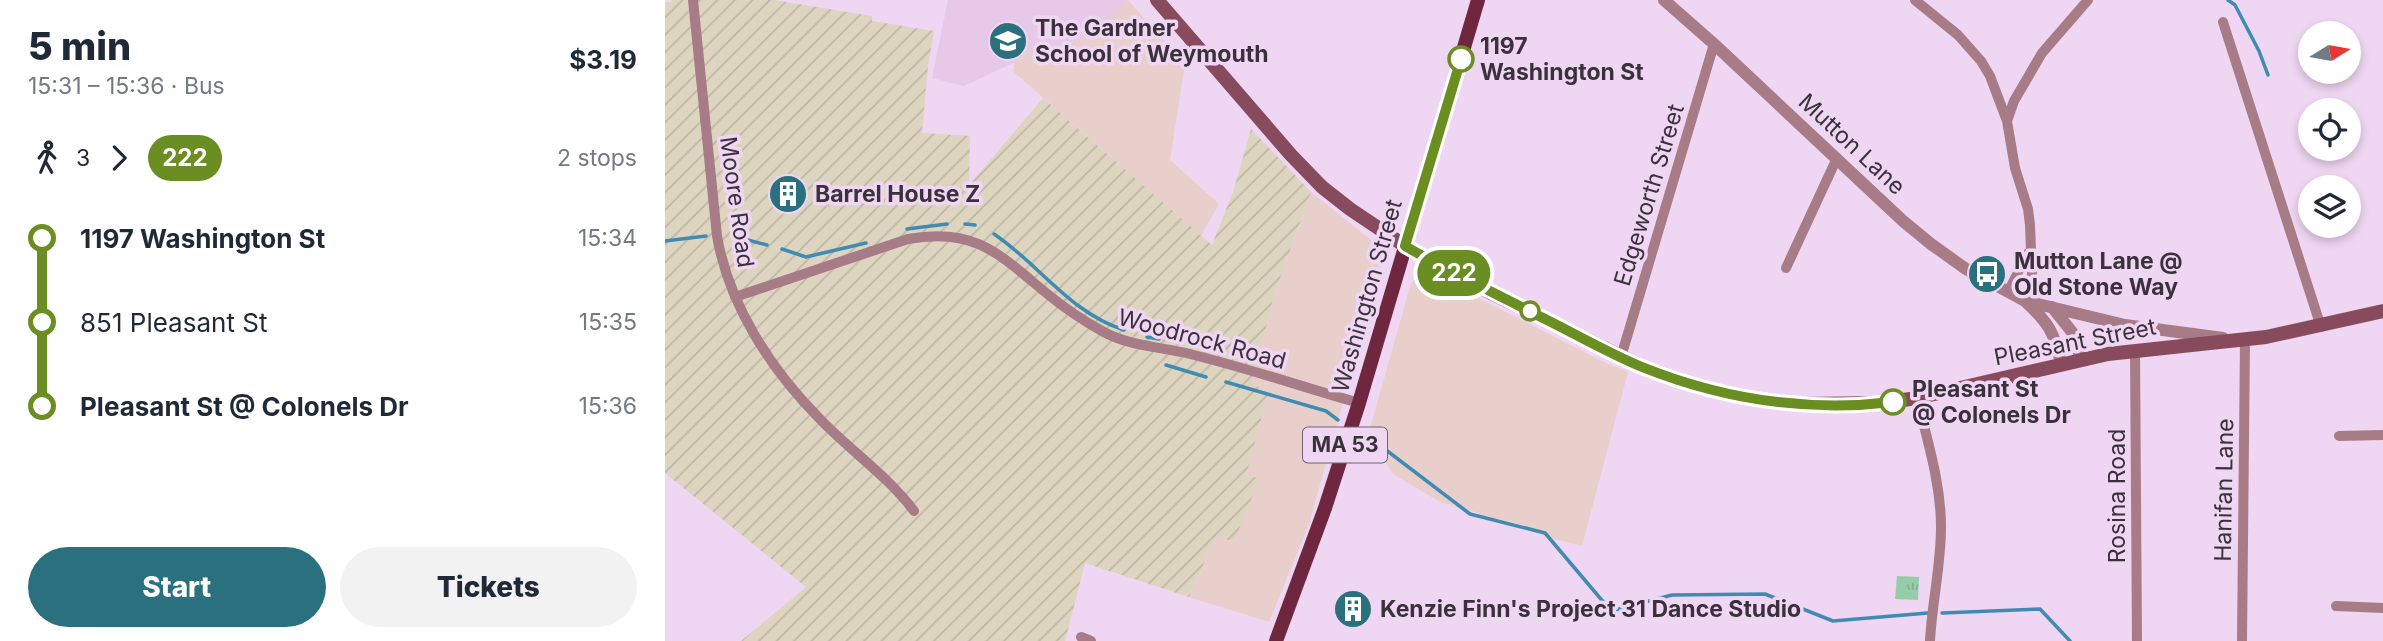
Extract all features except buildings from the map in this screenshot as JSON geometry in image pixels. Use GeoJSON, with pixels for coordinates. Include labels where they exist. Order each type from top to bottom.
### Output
{"type":"FeatureCollection","features":[{"type":"Feature","properties":{"kind":"main road","name":"Pleasant Street"},"geometry":{"type":"LineString","coordinates":[[1157,0],[1309,174],[1350,209],[1405,246],[1493,295],[1643,367],[1701,387],[1754,399],[1803,404],[1856,405],[1917,398],[2081,359],[2245,340],[2321,327],[2383,311]]}},
{"type":"Feature","properties":{"kind":"main road","name":"Washington Street"},"geometry":{"type":"LineString","coordinates":[[1276,641],[1325,509],[1359,403],[1478,0]]}},
{"type":"Feature","properties":{"kind":"street","name":"Moore Road"},"geometry":{"type":"LineString","coordinates":[[693,0],[717,236],[726,274],[735,297],[782,376],[818,417],[889,483],[914,511]]}},
{"type":"Feature","properties":{"kind":"street","name":"Mutton Lane"},"geometry":{"type":"LineString","coordinates":[[1664,0],[1931,244],[1966,269],[2025,301],[2125,325],[2245,340]]}},
{"type":"Feature","properties":{"kind":"street"},"geometry":{"type":"LineString","coordinates":[[1915,0],[1958,35],[1982,61],[2007,121],[2015,168],[2028,209],[2032,276],[2025,301]]}},
{"type":"Feature","properties":{"kind":"street"},"geometry":{"type":"LineString","coordinates":[[2007,121],[2014,101],[2042,53],[2088,0]]}},
{"type":"Feature","properties":{"kind":"street"},"geometry":{"type":"LineString","coordinates":[[2223,22],[2321,327]]}},
{"type":"Feature","properties":{"kind":"street","name":"Edgeworth Street"},"geometry":{"type":"LineString","coordinates":[[1621,357],[1714,44]]}},
{"type":"Feature","properties":{"kind":"street"},"geometry":{"type":"LineString","coordinates":[[1786,268],[1837,158]]}},
{"type":"Feature","properties":{"kind":"street","name":"Woodrock Road"},"geometry":{"type":"LineString","coordinates":[[735,297],[908,239],[930,235],[950,236],[989,248],[1012,263],[1075,315],[1106,334],[1189,354],[1359,403]]}},
{"type":"Feature","properties":{"kind":"street"},"geometry":{"type":"LineString","coordinates":[[2008,292],[2030,250]]}},
{"type":"Feature","properties":{"kind":"street","name":"Mutton Lane"},"geometry":{"type":"LineString","coordinates":[[2025,301],[2049,325],[2061,364]]}},
{"type":"Feature","properties":{"kind":"street"},"geometry":{"type":"LineString","coordinates":[[2052,307],[2072,332],[2081,359]]}},
{"type":"Feature","properties":{"kind":"street","name":"Hanifan Lane"},"geometry":{"type":"LineString","coordinates":[[2242,641],[2245,340]]}},
{"type":"Feature","properties":{"kind":"street","name":"Rosina Road"},"geometry":{"type":"LineString","coordinates":[[2136,351],[2137,641]]}},
{"type":"Feature","properties":{"kind":"street"},"geometry":{"type":"LineString","coordinates":[[1917,398],[1941,515],[1930,641]]}},
{"type":"Feature","properties":{"kind":"street"},"geometry":{"type":"LineString","coordinates":[[2339,436],[2383,435]]}},
{"type":"Feature","properties":{"kind":"street"},"geometry":{"type":"LineString","coordinates":[[2336,606],[2383,608]]}},
{"type":"Feature","properties":{"kind":"street"},"geometry":{"type":"LineString","coordinates":[[1081,637],[1091,641]]}},
{"type":"Feature","properties":{"kind":"shaded area"},"geometry":{"type":"Polygon","coordinates":[[[774,0],[872,16],[872,21],[934,31],[922,133],[970,136],[969,185],[1043,98],[1212,245],[1233,192],[1251,129],[1311,192],[1274,295],[1252,385],[1269,390],[1246,476],[1260,478],[1234,542],[1216,536],[1189,597],[1085,563],[1065,641],[741,641],[806,587],[665,473],[665,2],[774,0]]]}},
{"type":"Feature","properties":{"kind":"shaded area","name":"The Gardner School of Weymouth"},"geometry":{"type":"Polygon","coordinates":[[[948,0],[1128,0],[1088,38],[1026,53],[1015,62],[964,86],[932,78],[948,0]]]}},
{"type":"Feature","properties":{"kind":"shaded area"},"geometry":{"type":"Polygon","coordinates":[[[1128,0],[1185,64],[1170,160],[1219,204],[1201,236],[1013,71],[1015,62],[1026,53],[1088,38],[1128,0]]]}},
{"type":"Feature","properties":{"kind":"shaded area"},"geometry":{"type":"Polygon","coordinates":[[[1311,192],[1371,240],[1378,252],[1380,269],[1309,524],[1269,622],[1189,597],[1216,536],[1234,542],[1259,478],[1246,476],[1269,390],[1252,385],[1274,295],[1311,192]]]}},
{"type":"Feature","properties":{"kind":"shaded area"},"geometry":{"type":"Polygon","coordinates":[[[1419,277],[1451,284],[1628,372],[1582,546],[1544,536],[1510,521],[1498,523],[1475,512],[1440,502],[1393,474],[1378,449],[1367,439],[1411,283],[1419,277]]]}},
{"type":"Feature","properties":{"kind":"green space"},"geometry":{"type":"Polygon","coordinates":[[[1897,576],[1919,577],[1918,600],[1895,599],[1897,576]]]}},
{"type":"Feature","properties":{"kind":"waterway"},"geometry":{"type":"LineString","coordinates":[[2228,0],[2235,5],[2268,75]]}},
{"type":"Feature","properties":{"kind":"waterway"},"geometry":{"type":"LineString","coordinates":[[907,229],[947,224]]}},
{"type":"Feature","properties":{"kind":"waterway"},"geometry":{"type":"LineString","coordinates":[[965,224],[975,225]]}},
{"type":"Feature","properties":{"kind":"waterway"},"geometry":{"type":"LineString","coordinates":[[994,234],[1087,312],[1124,330]]}},
{"type":"Feature","properties":{"kind":"waterway"},"geometry":{"type":"LineString","coordinates":[[665,241],[706,236]]}},
{"type":"Feature","properties":{"kind":"waterway"},"geometry":{"type":"LineString","coordinates":[[733,236],[767,245]]}},
{"type":"Feature","properties":{"kind":"waterway"},"geometry":{"type":"LineString","coordinates":[[782,249],[806,257],[866,243]]}},
{"type":"Feature","properties":{"kind":"waterway"},"geometry":{"type":"LineString","coordinates":[[1147,337],[1159,339]]}},
{"type":"Feature","properties":{"kind":"waterway"},"geometry":{"type":"LineString","coordinates":[[1166,365],[1206,377]]}},
{"type":"Feature","properties":{"kind":"waterway"},"geometry":{"type":"LineString","coordinates":[[1226,382],[1326,411],[1338,420]]}},
{"type":"Feature","properties":{"kind":"waterway"},"geometry":{"type":"LineString","coordinates":[[1369,437],[1470,514],[1545,533],[1611,611],[1672,595],[1765,594],[1833,621],[1928,613]]}},
{"type":"Feature","properties":{"kind":"waterway"},"geometry":{"type":"LineString","coordinates":[[1942,613],[2040,609],[2070,641]]}},
{"type":"Feature","properties":{"kind":"bus line","name":"222"},"geometry":{"type":"LineString","coordinates":[[1461,59],[1405,246],[1493,295],[1531,311],[1621,357],[1701,387],[1754,399],[1803,404],[1856,405],[1893,402]]}},
{"type":"Feature","properties":{"kind":"place","name":"The Gardner School of Weymouth"},"geometry":{"type":"Point","coordinates":[1008,41]}},
{"type":"Feature","properties":{"kind":"place","name":"1197 Washington St"},"geometry":{"type":"Point","coordinates":[1461,59]}},
{"type":"Feature","properties":{"kind":"place","name":"Barrel House Z"},"geometry":{"type":"Point","coordinates":[788,194]}},
{"type":"Feature","properties":{"kind":"place","name":"Mutton Lane @ Old Stone Way"},"geometry":{"type":"Point","coordinates":[1987,274]}},
{"type":"Feature","properties":{"kind":"place","name":"Pleasant St @ Colonels Dr"},"geometry":{"type":"Point","coordinates":[1893,402]}},
{"type":"Feature","properties":{"kind":"place","name":"Kenzie Finn's Project 31 Dance Studio"},"geometry":{"type":"Point","coordinates":[1353,609]}}]}
